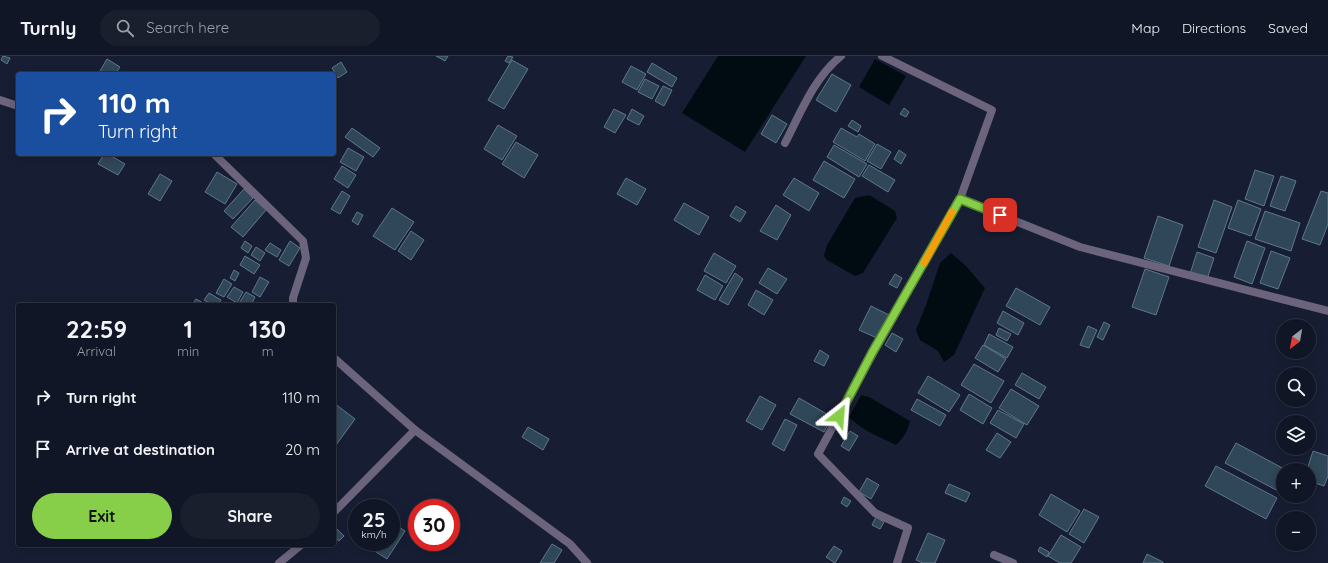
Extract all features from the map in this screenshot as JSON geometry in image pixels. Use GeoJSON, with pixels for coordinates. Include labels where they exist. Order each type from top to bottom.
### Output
{"type":"FeatureCollection","features":[{"type":"Feature","properties":{"kind":"street"},"geometry":{"type":"LineString","coordinates":[[784,143],[812,90],[830,65],[842,56]]}},
{"type":"Feature","properties":{"kind":"street"},"geometry":{"type":"LineString","coordinates":[[882,56],[992,110],[960,199],[872,353],[818,454],[875,513],[908,528],[897,563]]}},
{"type":"Feature","properties":{"kind":"street"},"geometry":{"type":"LineString","coordinates":[[0,100],[16,105]]}},
{"type":"Feature","properties":{"kind":"street"},"geometry":{"type":"LineString","coordinates":[[216,156],[303,241],[306,258],[293,298],[293,303]]}},
{"type":"Feature","properties":{"kind":"street"},"geometry":{"type":"LineString","coordinates":[[960,199],[1080,247],[1328,311]]}},
{"type":"Feature","properties":{"kind":"street"},"geometry":{"type":"LineString","coordinates":[[336,360],[415,430],[570,544],[587,563]]}},
{"type":"Feature","properties":{"kind":"street"},"geometry":{"type":"LineString","coordinates":[[336,510],[415,430]]}},
{"type":"Feature","properties":{"kind":"street"},"geometry":{"type":"LineString","coordinates":[[279,563],[299,547]]}},
{"type":"Feature","properties":{"kind":"street"},"geometry":{"type":"LineString","coordinates":[[994,555],[1012,563]]}},
{"type":"Feature","properties":{"kind":"shaded area"},"geometry":{"type":"Polygon","coordinates":[[[718,56],[806,56],[745,152],[682,113],[718,56]]]}},
{"type":"Feature","properties":{"kind":"shaded area"},"geometry":{"type":"Polygon","coordinates":[[[875,59],[906,76],[889,105],[859,87],[875,59]]]}},
{"type":"Feature","properties":{"kind":"shaded area"},"geometry":{"type":"Polygon","coordinates":[[[869,195],[895,211],[897,218],[863,273],[855,276],[827,260],[824,256],[827,245],[855,198],[869,195]]]}},
{"type":"Feature","properties":{"kind":"shaded area"},"geometry":{"type":"Polygon","coordinates":[[[951,253],[966,266],[985,288],[954,355],[944,362],[938,351],[920,340],[916,330],[940,263],[951,253]]]}},
{"type":"Feature","properties":{"kind":"shaded area"},"geometry":{"type":"Polygon","coordinates":[[[861,395],[869,397],[910,421],[905,434],[896,445],[865,429],[849,417],[861,395]]]}},
{"type":"Feature","properties":{"kind":"building"},"geometry":{"type":"Polygon","coordinates":[[[3,56],[10,58],[7,64],[1,60],[3,56]]]}},
{"type":"Feature","properties":{"kind":"building"},"geometry":{"type":"Polygon","coordinates":[[[436,56],[448,56],[445,61],[436,56]]]}},
{"type":"Feature","properties":{"kind":"building"},"geometry":{"type":"Polygon","coordinates":[[[508,56],[513,57],[509,63],[505,61],[508,56]]]}},
{"type":"Feature","properties":{"kind":"building"},"geometry":{"type":"Polygon","coordinates":[[[107,59],[120,67],[116,72],[100,71],[107,59]]]}},
{"type":"Feature","properties":{"kind":"building"},"geometry":{"type":"Polygon","coordinates":[[[512,60],[528,69],[504,109],[488,100],[512,60]]]}},
{"type":"Feature","properties":{"kind":"building"},"geometry":{"type":"Polygon","coordinates":[[[341,62],[347,72],[338,78],[336,72],[332,68],[341,62]]]}},
{"type":"Feature","properties":{"kind":"building"},"geometry":{"type":"Polygon","coordinates":[[[652,63],[677,78],[672,87],[647,72],[652,63]]]}},
{"type":"Feature","properties":{"kind":"building"},"geometry":{"type":"Polygon","coordinates":[[[631,66],[646,74],[637,90],[622,82],[631,66]]]}},
{"type":"Feature","properties":{"kind":"building"},"geometry":{"type":"Polygon","coordinates":[[[832,74],[851,85],[836,112],[816,100],[832,74]]]}},
{"type":"Feature","properties":{"kind":"building"},"geometry":{"type":"Polygon","coordinates":[[[645,79],[659,86],[652,99],[638,92],[645,79]]]}},
{"type":"Feature","properties":{"kind":"building"},"geometry":{"type":"Polygon","coordinates":[[[663,86],[672,90],[664,106],[655,101],[663,86]]]}},
{"type":"Feature","properties":{"kind":"building"},"geometry":{"type":"Polygon","coordinates":[[[904,108],[909,112],[906,117],[900,114],[904,108]]]}},
{"type":"Feature","properties":{"kind":"building"},"geometry":{"type":"Polygon","coordinates":[[[614,109],[626,115],[615,133],[604,127],[614,109]]]}},
{"type":"Feature","properties":{"kind":"building"},"geometry":{"type":"Polygon","coordinates":[[[632,109],[644,116],[639,125],[627,119],[632,109]]]}},
{"type":"Feature","properties":{"kind":"building"},"geometry":{"type":"Polygon","coordinates":[[[772,115],[787,124],[776,143],[761,134],[772,115]]]}},
{"type":"Feature","properties":{"kind":"building"},"geometry":{"type":"Polygon","coordinates":[[[852,120],[861,126],[858,132],[848,126],[852,120]]]}},
{"type":"Feature","properties":{"kind":"building"},"geometry":{"type":"Polygon","coordinates":[[[498,125],[517,136],[502,160],[484,149],[498,125]]]}},
{"type":"Feature","properties":{"kind":"building"},"geometry":{"type":"Polygon","coordinates":[[[352,128],[380,148],[373,157],[345,137],[352,128]]]}},
{"type":"Feature","properties":{"kind":"building"},"geometry":{"type":"Polygon","coordinates":[[[841,128],[857,137],[859,134],[875,144],[865,161],[833,142],[841,128]]]}},
{"type":"Feature","properties":{"kind":"building"},"geometry":{"type":"Polygon","coordinates":[[[516,142],[538,155],[524,178],[502,164],[516,142]]]}},
{"type":"Feature","properties":{"kind":"building"},"geometry":{"type":"Polygon","coordinates":[[[877,144],[891,152],[881,169],[867,161],[877,144]]]}},
{"type":"Feature","properties":{"kind":"building"},"geometry":{"type":"Polygon","coordinates":[[[834,145],[867,164],[859,177],[827,157],[834,145]]]}},
{"type":"Feature","properties":{"kind":"building"},"geometry":{"type":"Polygon","coordinates":[[[348,148],[364,157],[356,171],[340,162],[348,148]]]}},
{"type":"Feature","properties":{"kind":"building"},"geometry":{"type":"Polygon","coordinates":[[[899,150],[906,155],[901,164],[894,159],[899,150]]]}},
{"type":"Feature","properties":{"kind":"building"},"geometry":{"type":"Polygon","coordinates":[[[103,156],[111,156],[125,164],[118,175],[98,164],[103,156]]]}},
{"type":"Feature","properties":{"kind":"building"},"geometry":{"type":"Polygon","coordinates":[[[824,161],[855,179],[844,198],[813,180],[824,161]]]}},
{"type":"Feature","properties":{"kind":"building"},"geometry":{"type":"Polygon","coordinates":[[[869,165],[895,180],[888,192],[862,176],[869,165]]]}},
{"type":"Feature","properties":{"kind":"building"},"geometry":{"type":"Polygon","coordinates":[[[342,166],[356,175],[348,188],[334,179],[342,166]]]}},
{"type":"Feature","properties":{"kind":"building"},"geometry":{"type":"Polygon","coordinates":[[[1255,170],[1274,176],[1264,206],[1245,199],[1255,170]]]}},
{"type":"Feature","properties":{"kind":"building"},"geometry":{"type":"Polygon","coordinates":[[[217,172],[237,184],[225,204],[205,192],[217,172]]]}},
{"type":"Feature","properties":{"kind":"building"},"geometry":{"type":"Polygon","coordinates":[[[160,174],[172,181],[160,201],[148,194],[160,174]]]}},
{"type":"Feature","properties":{"kind":"building"},"geometry":{"type":"Polygon","coordinates":[[[1281,176],[1296,181],[1285,211],[1270,206],[1281,176]]]}},
{"type":"Feature","properties":{"kind":"building"},"geometry":{"type":"Polygon","coordinates":[[[626,178],[646,189],[637,205],[617,194],[626,178]]]}},
{"type":"Feature","properties":{"kind":"building"},"geometry":{"type":"Polygon","coordinates":[[[794,178],[819,193],[809,211],[783,195],[794,178]]]}},
{"type":"Feature","properties":{"kind":"building"},"geometry":{"type":"Polygon","coordinates":[[[244,189],[253,198],[233,219],[224,211],[244,189]]]}},
{"type":"Feature","properties":{"kind":"building"},"geometry":{"type":"Polygon","coordinates":[[[342,191],[350,196],[340,214],[331,209],[342,191]]]}},
{"type":"Feature","properties":{"kind":"building"},"geometry":{"type":"Polygon","coordinates":[[[1321,191],[1328,193],[1328,224],[1320,245],[1302,239],[1321,191]]]}},
{"type":"Feature","properties":{"kind":"building"},"geometry":{"type":"Polygon","coordinates":[[[255,200],[266,210],[243,237],[231,227],[255,200]]]}},
{"type":"Feature","properties":{"kind":"building"},"geometry":{"type":"Polygon","coordinates":[[[1214,200],[1232,207],[1216,253],[1198,247],[1214,200]]]}},
{"type":"Feature","properties":{"kind":"building"},"geometry":{"type":"Polygon","coordinates":[[[1238,200],[1261,209],[1251,236],[1228,228],[1238,200]]]}},
{"type":"Feature","properties":{"kind":"building"},"geometry":{"type":"Polygon","coordinates":[[[684,203],[709,217],[699,235],[674,220],[684,203]]]}},
{"type":"Feature","properties":{"kind":"building"},"geometry":{"type":"Polygon","coordinates":[[[776,205],[791,215],[777,240],[760,231],[776,205]]]}},
{"type":"Feature","properties":{"kind":"building"},"geometry":{"type":"Polygon","coordinates":[[[736,206],[746,212],[740,222],[730,216],[736,206]]]}},
{"type":"Feature","properties":{"kind":"building"},"geometry":{"type":"Polygon","coordinates":[[[392,208],[414,222],[395,250],[373,236],[392,208]]]}},
{"type":"Feature","properties":{"kind":"building"},"geometry":{"type":"Polygon","coordinates":[[[1265,211],[1300,223],[1291,251],[1255,239],[1265,211]]]}},
{"type":"Feature","properties":{"kind":"building"},"geometry":{"type":"Polygon","coordinates":[[[357,212],[363,215],[358,225],[352,221],[357,212]]]}},
{"type":"Feature","properties":{"kind":"building"},"geometry":{"type":"Polygon","coordinates":[[[1158,216],[1183,225],[1169,266],[1144,258],[1158,216]]]}},
{"type":"Feature","properties":{"kind":"building"},"geometry":{"type":"Polygon","coordinates":[[[411,231],[424,240],[411,260],[398,251],[411,231]]]}},
{"type":"Feature","properties":{"kind":"building"},"geometry":{"type":"Polygon","coordinates":[[[245,241],[252,246],[248,253],[241,248],[245,241]]]}},
{"type":"Feature","properties":{"kind":"building"},"geometry":{"type":"Polygon","coordinates":[[[290,241],[300,248],[289,266],[279,260],[290,241]]]}},
{"type":"Feature","properties":{"kind":"building"},"geometry":{"type":"Polygon","coordinates":[[[1247,241],[1265,248],[1252,284],[1234,277],[1247,241]]]}},
{"type":"Feature","properties":{"kind":"building"},"geometry":{"type":"Polygon","coordinates":[[[270,243],[281,250],[277,257],[265,250],[270,243]]]}},
{"type":"Feature","properties":{"kind":"building"},"geometry":{"type":"Polygon","coordinates":[[[256,247],[265,253],[260,261],[251,255],[256,247]]]}},
{"type":"Feature","properties":{"kind":"building"},"geometry":{"type":"Polygon","coordinates":[[[1271,251],[1290,258],[1278,289],[1260,283],[1271,251]]]}},
{"type":"Feature","properties":{"kind":"building"},"geometry":{"type":"Polygon","coordinates":[[[1197,252],[1214,258],[1207,279],[1190,274],[1197,252]]]}},
{"type":"Feature","properties":{"kind":"building"},"geometry":{"type":"Polygon","coordinates":[[[714,253],[736,266],[726,283],[704,271],[714,253]]]}},
{"type":"Feature","properties":{"kind":"building"},"geometry":{"type":"Polygon","coordinates":[[[245,256],[260,265],[254,274],[240,265],[245,256]]]}},
{"type":"Feature","properties":{"kind":"building"},"geometry":{"type":"Polygon","coordinates":[[[768,268],[787,279],[777,294],[759,283],[768,268]]]}},
{"type":"Feature","properties":{"kind":"building"},"geometry":{"type":"Polygon","coordinates":[[[1145,269],[1169,277],[1156,315],[1132,307],[1145,269]]]}},
{"type":"Feature","properties":{"kind":"building"},"geometry":{"type":"Polygon","coordinates":[[[234,270],[239,273],[235,281],[230,278],[234,270]]]}},
{"type":"Feature","properties":{"kind":"building"},"geometry":{"type":"Polygon","coordinates":[[[735,273],[743,279],[728,305],[719,300],[735,273]]]}},
{"type":"Feature","properties":{"kind":"building"},"geometry":{"type":"Polygon","coordinates":[[[895,274],[902,278],[897,288],[889,284],[895,274]]]}},
{"type":"Feature","properties":{"kind":"building"},"geometry":{"type":"Polygon","coordinates":[[[705,275],[723,286],[715,300],[697,290],[705,275]]]}},
{"type":"Feature","properties":{"kind":"building"},"geometry":{"type":"Polygon","coordinates":[[[260,277],[269,282],[260,297],[252,292],[260,277]]]}},
{"type":"Feature","properties":{"kind":"building"},"geometry":{"type":"Polygon","coordinates":[[[224,279],[232,284],[224,297],[216,293],[224,279]]]}},
{"type":"Feature","properties":{"kind":"building"},"geometry":{"type":"Polygon","coordinates":[[[234,287],[243,292],[237,303],[227,297],[234,287]]]}},
{"type":"Feature","properties":{"kind":"building"},"geometry":{"type":"Polygon","coordinates":[[[1016,288],[1050,307],[1040,325],[1006,306],[1016,288]]]}},
{"type":"Feature","properties":{"kind":"building"},"geometry":{"type":"Polygon","coordinates":[[[756,290],[773,300],[764,315],[748,305],[756,290]]]}},
{"type":"Feature","properties":{"kind":"building"},"geometry":{"type":"Polygon","coordinates":[[[246,292],[255,297],[252,303],[239,303],[246,292]]]}},
{"type":"Feature","properties":{"kind":"building"},"geometry":{"type":"Polygon","coordinates":[[[209,293],[221,300],[219,303],[209,303],[204,300],[209,293]]]}},
{"type":"Feature","properties":{"kind":"building"},"geometry":{"type":"Polygon","coordinates":[[[196,299],[203,303],[193,303],[196,299]]]}},
{"type":"Feature","properties":{"kind":"building"},"geometry":{"type":"Polygon","coordinates":[[[871,306],[889,315],[877,338],[859,330],[871,306]]]}},
{"type":"Feature","properties":{"kind":"building"},"geometry":{"type":"Polygon","coordinates":[[[1003,311],[1024,323],[1018,335],[997,323],[1003,311]]]}},
{"type":"Feature","properties":{"kind":"building"},"geometry":{"type":"Polygon","coordinates":[[[1104,322],[1110,325],[1103,340],[1097,337],[1104,322]]]}},
{"type":"Feature","properties":{"kind":"building"},"geometry":{"type":"Polygon","coordinates":[[[1088,326],[1097,330],[1089,348],[1080,345],[1088,326]]]}},
{"type":"Feature","properties":{"kind":"building"},"geometry":{"type":"Polygon","coordinates":[[[999,328],[1011,334],[1007,341],[996,335],[999,328]]]}},
{"type":"Feature","properties":{"kind":"building"},"geometry":{"type":"Polygon","coordinates":[[[892,333],[903,339],[896,352],[885,345],[892,333]]]}},
{"type":"Feature","properties":{"kind":"building"},"geometry":{"type":"Polygon","coordinates":[[[989,334],[1013,347],[1007,358],[984,345],[989,334]]]}},
{"type":"Feature","properties":{"kind":"building"},"geometry":{"type":"Polygon","coordinates":[[[983,345],[1006,359],[998,372],[975,358],[983,345]]]}},
{"type":"Feature","properties":{"kind":"building"},"geometry":{"type":"Polygon","coordinates":[[[820,350],[829,356],[824,366],[814,361],[820,350]]]}},
{"type":"Feature","properties":{"kind":"building"},"geometry":{"type":"Polygon","coordinates":[[[974,364],[1004,381],[991,403],[961,385],[974,364]]]}},
{"type":"Feature","properties":{"kind":"building"},"geometry":{"type":"Polygon","coordinates":[[[1022,373],[1046,387],[1039,399],[1015,385],[1022,373]]]}},
{"type":"Feature","properties":{"kind":"building"},"geometry":{"type":"Polygon","coordinates":[[[928,376],[960,395],[949,412],[918,393],[928,376]]]}},
{"type":"Feature","properties":{"kind":"building"},"geometry":{"type":"Polygon","coordinates":[[[1011,389],[1039,406],[1027,425],[999,408],[1011,389]]]}},
{"type":"Feature","properties":{"kind":"building"},"geometry":{"type":"Polygon","coordinates":[[[969,394],[992,408],[983,424],[960,410],[969,394]]]}},
{"type":"Feature","properties":{"kind":"building"},"geometry":{"type":"Polygon","coordinates":[[[760,396],[776,405],[762,430],[746,421],[760,396]]]}},
{"type":"Feature","properties":{"kind":"building"},"geometry":{"type":"Polygon","coordinates":[[[799,398],[832,417],[824,432],[790,414],[799,398]]]}},
{"type":"Feature","properties":{"kind":"building"},"geometry":{"type":"Polygon","coordinates":[[[917,399],[946,415],[940,426],[911,410],[917,399]]]}},
{"type":"Feature","properties":{"kind":"building"},"geometry":{"type":"Polygon","coordinates":[[[336,405],[355,419],[336,445],[336,405]]]}},
{"type":"Feature","properties":{"kind":"building"},"geometry":{"type":"Polygon","coordinates":[[[998,410],[1024,424],[1016,438],[990,423],[998,410]]]}},
{"type":"Feature","properties":{"kind":"building"},"geometry":{"type":"Polygon","coordinates":[[[785,419],[797,425],[784,451],[772,444],[785,419]]]}},
{"type":"Feature","properties":{"kind":"building"},"geometry":{"type":"Polygon","coordinates":[[[528,427],[549,439],[543,450],[522,437],[528,427]]]}},
{"type":"Feature","properties":{"kind":"building"},"geometry":{"type":"Polygon","coordinates":[[[850,431],[858,436],[849,451],[841,446],[850,431]]]}},
{"type":"Feature","properties":{"kind":"building"},"geometry":{"type":"Polygon","coordinates":[[[997,433],[1011,442],[1000,458],[986,450],[997,433]]]}},
{"type":"Feature","properties":{"kind":"building"},"geometry":{"type":"Polygon","coordinates":[[[1236,443],[1276,465],[1276,490],[1225,463],[1236,443]]]}},
{"type":"Feature","properties":{"kind":"building"},"geometry":{"type":"Polygon","coordinates":[[[1316,452],[1328,456],[1328,476],[1324,486],[1316,483],[1316,463],[1309,463],[1312,455],[1316,455],[1316,452]]]}},
{"type":"Feature","properties":{"kind":"building"},"geometry":{"type":"Polygon","coordinates":[[[1216,466],[1276,497],[1276,500],[1266,519],[1205,486],[1216,466]]]}},
{"type":"Feature","properties":{"kind":"building"},"geometry":{"type":"Polygon","coordinates":[[[867,478],[879,485],[871,499],[859,492],[867,478]]]}},
{"type":"Feature","properties":{"kind":"building"},"geometry":{"type":"Polygon","coordinates":[[[949,484],[970,493],[966,502],[945,493],[949,484]]]}},
{"type":"Feature","properties":{"kind":"building"},"geometry":{"type":"Polygon","coordinates":[[[1051,494],[1080,511],[1067,532],[1039,515],[1051,494]]]}},
{"type":"Feature","properties":{"kind":"building"},"geometry":{"type":"Polygon","coordinates":[[[844,497],[851,501],[847,507],[841,503],[844,497]]]}},
{"type":"Feature","properties":{"kind":"building"},"geometry":{"type":"Polygon","coordinates":[[[1084,509],[1099,517],[1084,543],[1069,534],[1084,509]]]}},
{"type":"Feature","properties":{"kind":"building"},"geometry":{"type":"Polygon","coordinates":[[[876,517],[884,522],[880,529],[872,525],[876,517]]]}},
{"type":"Feature","properties":{"kind":"building"},"geometry":{"type":"Polygon","coordinates":[[[336,528],[344,536],[339,541],[336,539],[336,528]]]}},
{"type":"Feature","properties":{"kind":"building"},"geometry":{"type":"Polygon","coordinates":[[[400,528],[405,531],[400,539],[400,528]]]}},
{"type":"Feature","properties":{"kind":"building"},"geometry":{"type":"Polygon","coordinates":[[[928,533],[945,540],[935,563],[923,563],[916,560],[928,533]]]}},
{"type":"Feature","properties":{"kind":"building"},"geometry":{"type":"Polygon","coordinates":[[[1061,535],[1081,547],[1071,563],[1060,563],[1048,556],[1061,535]]]}},
{"type":"Feature","properties":{"kind":"building"},"geometry":{"type":"Polygon","coordinates":[[[552,544],[562,550],[554,563],[540,563],[552,544]]]}},
{"type":"Feature","properties":{"kind":"building"},"geometry":{"type":"Polygon","coordinates":[[[834,546],[842,551],[835,563],[826,557],[834,546]]]}},
{"type":"Feature","properties":{"kind":"building"},"geometry":{"type":"Polygon","coordinates":[[[1040,547],[1049,552],[1047,557],[1038,551],[1040,547]]]}},
{"type":"Feature","properties":{"kind":"building"},"geometry":{"type":"Polygon","coordinates":[[[375,551],[392,551],[387,559],[375,551]]]}},
{"type":"Feature","properties":{"kind":"building"},"geometry":{"type":"Polygon","coordinates":[[[1147,554],[1163,562],[1163,563],[1143,563],[1147,554]]]}},
{"type":"Feature","properties":{"kind":"slow traffic"},"geometry":{"type":"LineString","coordinates":[[924,263],[952,212]]}},
{"type":"Feature","properties":{"kind":"route"},"geometry":{"type":"LineString","coordinates":[[839,416],[872,353],[960,199],[1000,215]]}}]}
